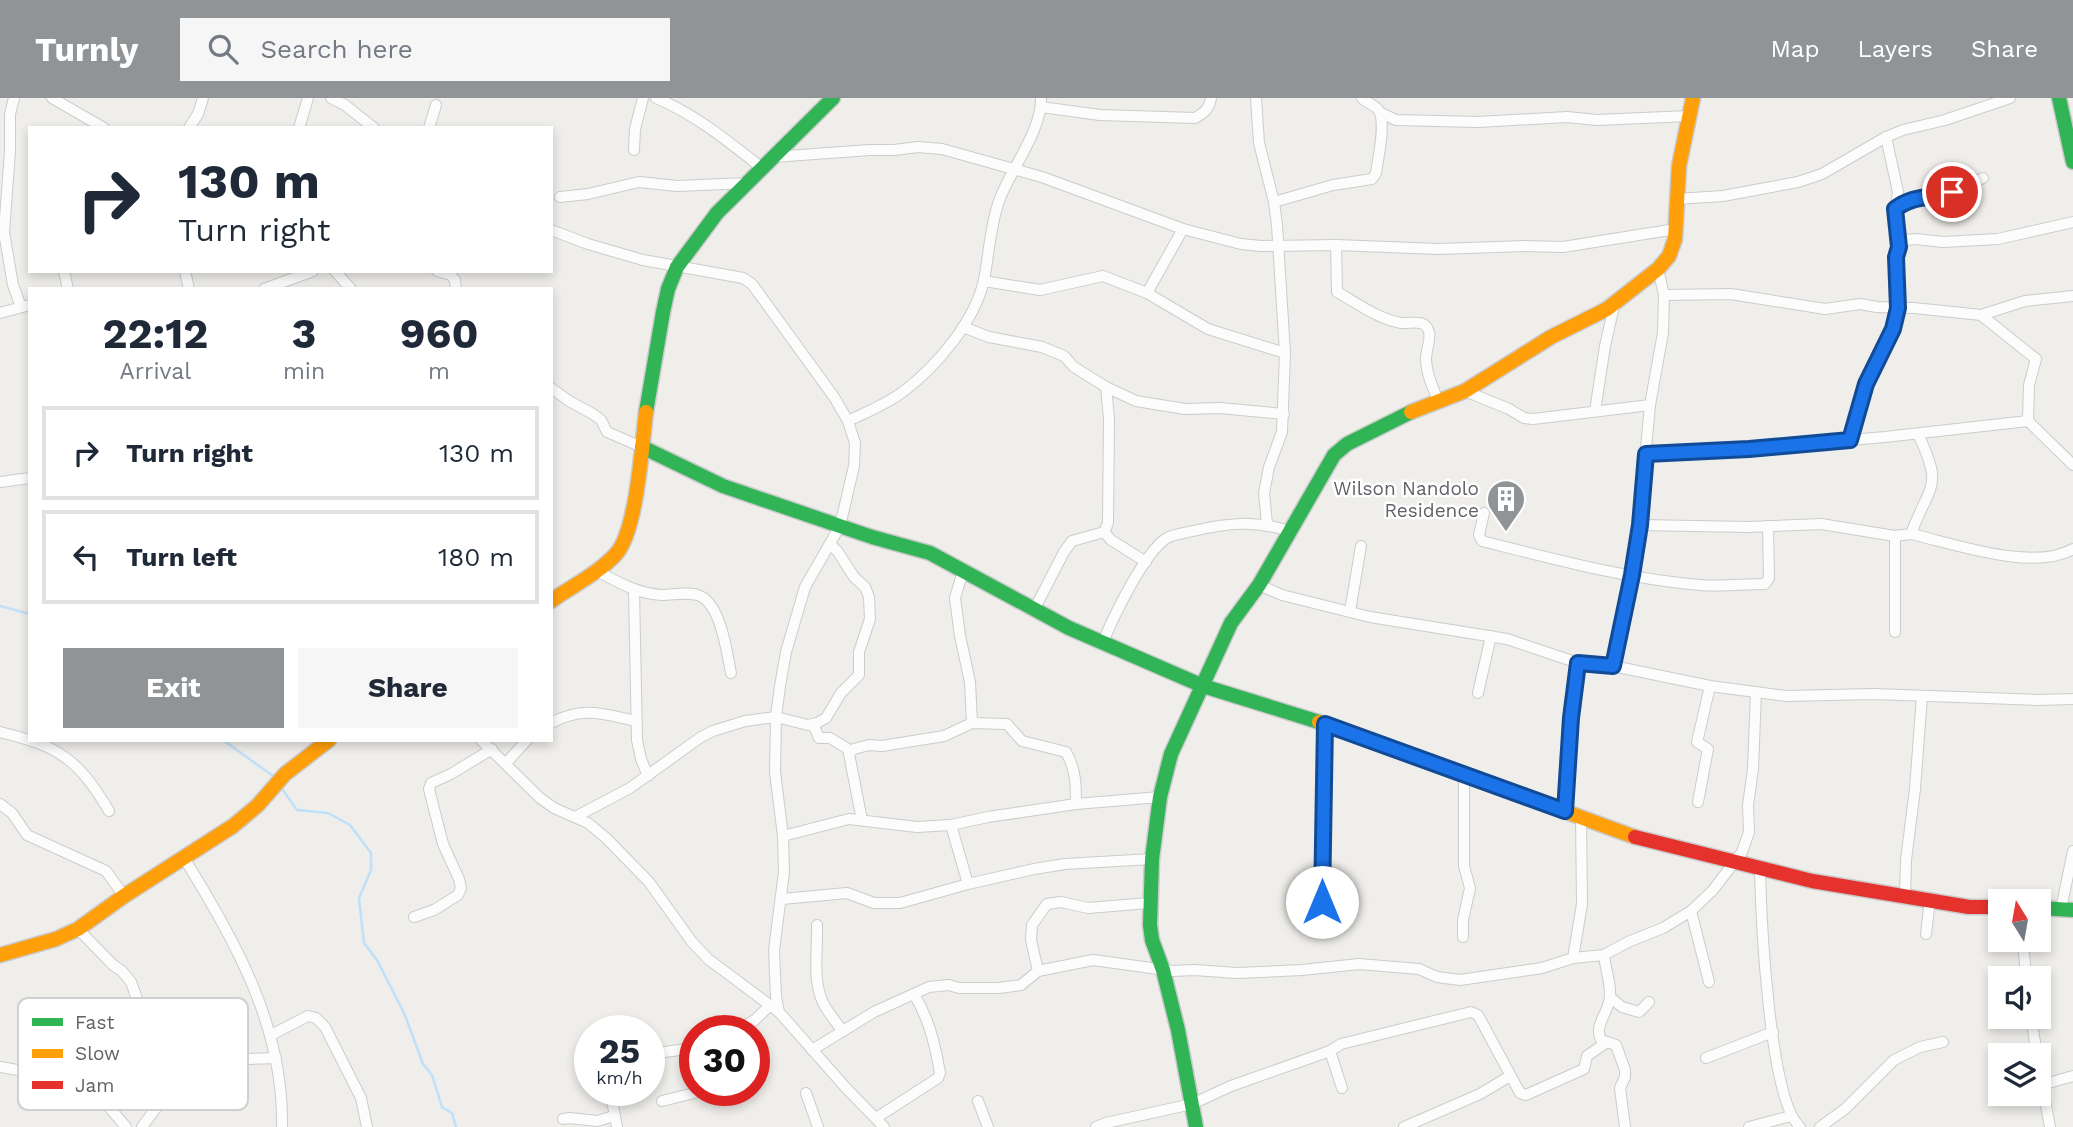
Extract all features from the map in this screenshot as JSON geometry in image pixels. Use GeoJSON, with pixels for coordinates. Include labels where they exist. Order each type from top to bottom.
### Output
{"type":"FeatureCollection","features":[{"type":"Feature","properties":{"kind":"street"},"geometry":{"type":"LineString","coordinates":[[0,313],[25,306],[13,285],[2,231],[10,152],[10,114],[14,98]]}},
{"type":"Feature","properties":{"kind":"street"},"geometry":{"type":"LineString","coordinates":[[52,98],[101,126]]}},
{"type":"Feature","properties":{"kind":"street"},"geometry":{"type":"LineString","coordinates":[[190,126],[203,98]]}},
{"type":"Feature","properties":{"kind":"street"},"geometry":{"type":"LineString","coordinates":[[300,126],[308,98]]}},
{"type":"Feature","properties":{"kind":"street"},"geometry":{"type":"LineString","coordinates":[[331,98],[346,101],[372,126]]}},
{"type":"Feature","properties":{"kind":"street"},"geometry":{"type":"LineString","coordinates":[[634,150],[635,129],[643,98]]}},
{"type":"Feature","properties":{"kind":"street"},"geometry":{"type":"LineString","coordinates":[[656,98],[676,106],[719,134],[762,168]]}},
{"type":"Feature","properties":{"kind":"street"},"geometry":{"type":"LineString","coordinates":[[848,421],[904,391],[950,345],[963,327],[975,307],[984,281],[990,236],[999,201],[1015,169],[1041,103],[1100,115],[1195,118],[1210,106],[1211,98]]}},
{"type":"Feature","properties":{"kind":"street"},"geometry":{"type":"LineString","coordinates":[[1256,98],[1259,143],[1274,202],[1285,352],[1284,414],[1279,444],[1269,467],[1264,493],[1267,524]]}},
{"type":"Feature","properties":{"kind":"street"},"geometry":{"type":"LineString","coordinates":[[1362,98],[1381,113],[1396,120],[1478,122],[1567,117],[1597,120],[1689,116]]}},
{"type":"Feature","properties":{"kind":"street"},"geometry":{"type":"LineString","coordinates":[[1196,1127],[1178,1030],[1163,970],[1152,940],[1149,903],[1152,859],[1160,797],[1171,754],[1231,623],[1259,585],[1334,455],[1347,444],[1400,416],[1465,391],[1551,337],[1599,313],[1658,269],[1670,256],[1676,229],[1679,166],[1693,98]]}},
{"type":"Feature","properties":{"kind":"street"},"geometry":{"type":"LineString","coordinates":[[1676,200],[1723,196],[1798,182],[1822,174],[1886,137],[2010,98]]}},
{"type":"Feature","properties":{"kind":"street"},"geometry":{"type":"LineString","coordinates":[[2061,99],[2073,162]]}},
{"type":"Feature","properties":{"kind":"street"},"geometry":{"type":"LineString","coordinates":[[553,600],[597,571],[619,551],[625,539],[638,485],[646,409],[663,312],[677,267],[718,213],[827,101]]}},
{"type":"Feature","properties":{"kind":"street"},"geometry":{"type":"LineString","coordinates":[[430,126],[436,105]]}},
{"type":"Feature","properties":{"kind":"street"},"geometry":{"type":"LineString","coordinates":[[1274,202],[1334,185],[1372,178],[1376,173],[1381,113]]}},
{"type":"Feature","properties":{"kind":"street"},"geometry":{"type":"LineString","coordinates":[[1850,440],[1866,384],[1893,329],[1898,308],[1896,257],[1899,247],[1895,209],[1898,192],[1886,137]]}},
{"type":"Feature","properties":{"kind":"street"},"geometry":{"type":"LineString","coordinates":[[773,158],[928,146],[1015,169],[1183,229],[1241,244],[1439,249],[1563,247],[1676,229]]}},
{"type":"Feature","properties":{"kind":"street"},"geometry":{"type":"LineString","coordinates":[[1895,209],[1904,202],[1952,192],[1983,178]]}},
{"type":"Feature","properties":{"kind":"street"},"geometry":{"type":"LineString","coordinates":[[560,197],[588,194],[639,182],[677,186],[747,183]]}},
{"type":"Feature","properties":{"kind":"street"},"geometry":{"type":"LineString","coordinates":[[1899,247],[1906,240],[1916,239],[1942,242],[1998,239],[2073,222]]}},
{"type":"Feature","properties":{"kind":"street"},"geometry":{"type":"LineString","coordinates":[[1147,293],[1183,229]]}},
{"type":"Feature","properties":{"kind":"street"},"geometry":{"type":"LineString","coordinates":[[553,231],[607,250],[677,267],[743,278],[752,284],[820,377],[848,421],[855,443],[854,466],[840,526],[805,587],[786,652],[776,717],[775,772],[783,836],[784,872],[774,950],[775,1009]]}},
{"type":"Feature","properties":{"kind":"street"},"geometry":{"type":"LineString","coordinates":[[1336,245],[1337,292],[1385,318],[1401,323],[1418,322],[1426,326],[1430,334],[1426,360],[1428,375],[1438,401]]}},
{"type":"Feature","properties":{"kind":"street"},"geometry":{"type":"LineString","coordinates":[[1613,666],[1640,525],[1650,405],[1663,333],[1664,295],[1658,269]]}},
{"type":"Feature","properties":{"kind":"street"},"geometry":{"type":"LineString","coordinates":[[269,287],[308,273]]}},
{"type":"Feature","properties":{"kind":"street"},"geometry":{"type":"LineString","coordinates":[[337,273],[349,287]]}},
{"type":"Feature","properties":{"kind":"street"},"geometry":{"type":"LineString","coordinates":[[444,273],[455,279],[456,287]]}},
{"type":"Feature","properties":{"kind":"street"},"geometry":{"type":"LineString","coordinates":[[984,281],[1040,290],[1103,276],[1147,293],[1208,329],[1285,352]]}},
{"type":"Feature","properties":{"kind":"street"},"geometry":{"type":"LineString","coordinates":[[1664,295],[1731,294],[1825,309],[1860,304],[1981,315],[2025,301],[2073,296]]}},
{"type":"Feature","properties":{"kind":"street"},"geometry":{"type":"LineString","coordinates":[[1595,411],[1615,302]]}},
{"type":"Feature","properties":{"kind":"street"},"geometry":{"type":"LineString","coordinates":[[1981,315],[2036,359],[2029,385],[2028,421],[2073,465]]}},
{"type":"Feature","properties":{"kind":"street"},"geometry":{"type":"LineString","coordinates":[[963,327],[989,337],[1042,347],[1064,356],[1074,366],[1106,387],[1136,401],[1185,409],[1220,408],[1284,414]]}},
{"type":"Feature","properties":{"kind":"street"},"geometry":{"type":"LineString","coordinates":[[1104,532],[1108,523],[1110,418],[1106,387]]}},
{"type":"Feature","properties":{"kind":"street"},"geometry":{"type":"LineString","coordinates":[[553,389],[601,420],[607,432],[723,486],[840,526],[930,552],[1102,644],[1203,686],[1325,724],[1649,842],[1760,870],[1848,888],[1969,907],[1988,907]]}},
{"type":"Feature","properties":{"kind":"street"},"geometry":{"type":"LineString","coordinates":[[1465,391],[1509,408],[1524,418],[1543,420],[1650,405]]}},
{"type":"Feature","properties":{"kind":"street"},"geometry":{"type":"LineString","coordinates":[[1646,454],[1749,449],[2028,421]]}},
{"type":"Feature","properties":{"kind":"street"},"geometry":{"type":"LineString","coordinates":[[1911,534],[1933,484],[1931,461],[1918,434]]}},
{"type":"Feature","properties":{"kind":"street"},"geometry":{"type":"LineString","coordinates":[[0,482],[28,478]]}},
{"type":"Feature","properties":{"kind":"street"},"geometry":{"type":"LineString","coordinates":[[1484,513],[1479,534],[1482,541],[1557,560],[1702,586],[1765,584],[1769,578],[1768,526]]}},
{"type":"Feature","properties":{"kind":"street"},"geometry":{"type":"LineString","coordinates":[[1102,644],[1118,606],[1146,562],[1170,537],[1238,523],[1267,524],[1289,531]]}},
{"type":"Feature","properties":{"kind":"street"},"geometry":{"type":"LineString","coordinates":[[1640,525],[1821,524],[1895,536],[1911,534],[2015,559],[2053,556],[2073,549]]}},
{"type":"Feature","properties":{"kind":"street"},"geometry":{"type":"LineString","coordinates":[[1104,532],[1111,540],[1146,562]]}},
{"type":"Feature","properties":{"kind":"street"},"geometry":{"type":"LineString","coordinates":[[1034,610],[1072,541],[1104,532]]}},
{"type":"Feature","properties":{"kind":"street"},"geometry":{"type":"LineString","coordinates":[[1895,536],[1895,632]]}},
{"type":"Feature","properties":{"kind":"street"},"geometry":{"type":"LineString","coordinates":[[577,816],[648,776],[713,731],[746,721],[776,717],[785,721],[813,724],[826,718],[841,693],[859,675],[859,652],[870,619],[869,597],[865,587],[854,577],[830,544]]}},
{"type":"Feature","properties":{"kind":"street"},"geometry":{"type":"LineString","coordinates":[[1350,611],[1361,546]]}},
{"type":"Feature","properties":{"kind":"street"},"geometry":{"type":"LineString","coordinates":[[597,571],[634,590],[662,595],[694,594],[707,600],[725,633],[730,673]]}},
{"type":"Feature","properties":{"kind":"street"},"geometry":{"type":"LineString","coordinates":[[963,571],[955,598],[970,682],[972,723]]}},
{"type":"Feature","properties":{"kind":"street"},"geometry":{"type":"LineString","coordinates":[[1259,585],[1282,596],[1411,625],[1507,639],[1578,663],[1613,666],[1710,686],[1806,696],[1874,694],[2073,699]]}},
{"type":"Feature","properties":{"kind":"street"},"geometry":{"type":"LineString","coordinates":[[634,590],[636,721],[641,759],[648,776]]}},
{"type":"Feature","properties":{"kind":"street"},"geometry":{"type":"LineString","coordinates":[[1478,693],[1491,636]]}},
{"type":"Feature","properties":{"kind":"street"},"geometry":{"type":"LineString","coordinates":[[1565,811],[1571,718],[1578,663]]}},
{"type":"Feature","properties":{"kind":"street"},"geometry":{"type":"LineString","coordinates":[[1698,802],[1708,749],[1697,742],[1710,686]]}},
{"type":"Feature","properties":{"kind":"street"},"geometry":{"type":"LineString","coordinates":[[812,1050],[874,1012],[921,989],[939,985],[980,988],[1021,985],[1038,971],[1093,960],[1163,970],[1237,973],[1359,964],[1419,969],[1437,977],[1460,981],[1542,968],[1573,958],[1604,955],[1663,928],[1690,911],[1713,890],[1742,852],[1749,832],[1748,805],[1753,769],[1756,692]]}},
{"type":"Feature","properties":{"kind":"street"},"geometry":{"type":"LineString","coordinates":[[1905,896],[1922,696]]}},
{"type":"Feature","properties":{"kind":"street"},"geometry":{"type":"LineString","coordinates":[[553,722],[577,712],[636,721]]}},
{"type":"Feature","properties":{"kind":"street"},"geometry":{"type":"LineString","coordinates":[[849,753],[869,745],[882,746],[944,736],[972,723],[1007,724],[1022,741],[1066,752],[1073,765],[1076,804]]}},
{"type":"Feature","properties":{"kind":"street"},"geometry":{"type":"LineString","coordinates":[[813,724],[817,736],[830,738],[844,746],[849,753],[862,820]]}},
{"type":"Feature","properties":{"kind":"street"},"geometry":{"type":"LineString","coordinates":[[1320,906],[1325,724]]}},
{"type":"Feature","properties":{"kind":"street"},"geometry":{"type":"LineString","coordinates":[[0,732],[28,742]]}},
{"type":"Feature","properties":{"kind":"street"},"geometry":{"type":"LineString","coordinates":[[28,742],[65,755],[91,780],[109,811]]}},
{"type":"Feature","properties":{"kind":"street"},"geometry":{"type":"LineString","coordinates":[[483,742],[540,798],[554,808],[577,816],[606,838],[641,872],[691,942],[708,959],[775,1009],[884,1127]]}},
{"type":"Feature","properties":{"kind":"street"},"geometry":{"type":"LineString","coordinates":[[506,763],[525,742]]}},
{"type":"Feature","properties":{"kind":"street"},"geometry":{"type":"LineString","coordinates":[[0,956],[56,939],[78,929],[233,826],[258,805],[314,745]]}},
{"type":"Feature","properties":{"kind":"street"},"geometry":{"type":"LineString","coordinates":[[414,917],[434,910],[457,895],[461,888],[443,844],[429,789],[431,783],[492,749]]}},
{"type":"Feature","properties":{"kind":"street"},"geometry":{"type":"LineString","coordinates":[[1463,937],[1470,888],[1464,866],[1464,773]]}},
{"type":"Feature","properties":{"kind":"street"},"geometry":{"type":"LineString","coordinates":[[783,836],[835,821],[862,820],[917,827],[951,825],[1076,804],[1160,797]]}},
{"type":"Feature","properties":{"kind":"street"},"geometry":{"type":"LineString","coordinates":[[0,804],[12,813],[27,835],[106,871],[124,896]]}},
{"type":"Feature","properties":{"kind":"street"},"geometry":{"type":"LineString","coordinates":[[1573,958],[1582,904],[1581,817]]}},
{"type":"Feature","properties":{"kind":"street"},"geometry":{"type":"LineString","coordinates":[[951,825],[968,884]]}},
{"type":"Feature","properties":{"kind":"street"},"geometry":{"type":"LineString","coordinates":[[2067,909],[2073,851]]}},
{"type":"Feature","properties":{"kind":"street"},"geometry":{"type":"LineString","coordinates":[[184,858],[238,951],[258,995],[276,1058],[282,1099],[282,1127]]}},
{"type":"Feature","properties":{"kind":"street"},"geometry":{"type":"LineString","coordinates":[[782,899],[847,893],[874,903],[900,903],[968,884],[1065,864],[1152,859]]}},
{"type":"Feature","properties":{"kind":"street"},"geometry":{"type":"LineString","coordinates":[[1760,870],[1767,999],[1791,1116],[1800,1127]]}},
{"type":"Feature","properties":{"kind":"street"},"geometry":{"type":"LineString","coordinates":[[1926,934],[1930,900]]}},
{"type":"Feature","properties":{"kind":"street"},"geometry":{"type":"LineString","coordinates":[[1038,971],[1031,940],[1032,925],[1047,904],[1062,902],[1088,908],[1149,903]]}},
{"type":"Feature","properties":{"kind":"street"},"geometry":{"type":"LineString","coordinates":[[1690,911],[1709,982]]}},
{"type":"Feature","properties":{"kind":"street"},"geometry":{"type":"LineString","coordinates":[[817,925],[818,990],[825,1007],[843,1031]]}},
{"type":"Feature","properties":{"kind":"street"},"geometry":{"type":"LineString","coordinates":[[78,929],[122,971],[131,982],[137,998]]}},
{"type":"Feature","properties":{"kind":"street"},"geometry":{"type":"LineString","coordinates":[[1604,955],[1611,998],[1598,1027],[1598,1034],[1601,1040],[1616,1045],[1625,1070],[1620,1088],[1625,1127]]}},
{"type":"Feature","properties":{"kind":"street"},"geometry":{"type":"LineString","coordinates":[[876,1118],[938,1078],[940,1073],[933,1037],[924,1011],[914,994]]}},
{"type":"Feature","properties":{"kind":"street"},"geometry":{"type":"LineString","coordinates":[[1611,998],[1622,1007],[1639,1012],[1649,1002]]}},
{"type":"Feature","properties":{"kind":"street"},"geometry":{"type":"LineString","coordinates":[[764,1015],[775,1009]]}},
{"type":"Feature","properties":{"kind":"street"},"geometry":{"type":"LineString","coordinates":[[1096,1127],[1192,1104],[1231,1086],[1329,1051],[1341,1044],[1471,1012],[1478,1015],[1486,1027],[1520,1093],[1526,1095],[1584,1069],[1587,1056],[1607,1042]]}},
{"type":"Feature","properties":{"kind":"street"},"geometry":{"type":"LineString","coordinates":[[271,1035],[308,1016],[316,1018],[325,1027],[362,1098],[366,1127]]}},
{"type":"Feature","properties":{"kind":"street"},"geometry":{"type":"LineString","coordinates":[[1706,1058],[1773,1032]]}},
{"type":"Feature","properties":{"kind":"street"},"geometry":{"type":"LineString","coordinates":[[1820,1127],[1844,1109],[1894,1059],[1920,1047],[1943,1042]]}},
{"type":"Feature","properties":{"kind":"street"},"geometry":{"type":"LineString","coordinates":[[1329,1051],[1342,1088]]}},
{"type":"Feature","properties":{"kind":"street"},"geometry":{"type":"LineString","coordinates":[[248,1059],[276,1058]]}},
{"type":"Feature","properties":{"kind":"street"},"geometry":{"type":"LineString","coordinates":[[0,1067],[18,1070]]}},
{"type":"Feature","properties":{"kind":"street"},"geometry":{"type":"LineString","coordinates":[[1404,1127],[1480,1094],[1510,1076]]}},
{"type":"Feature","properties":{"kind":"street"},"geometry":{"type":"LineString","coordinates":[[2051,1082],[2073,1076]]}},
{"type":"Feature","properties":{"kind":"street"},"geometry":{"type":"LineString","coordinates":[[806,1093],[818,1127]]}},
{"type":"Feature","properties":{"kind":"street"},"geometry":{"type":"LineString","coordinates":[[978,1101],[988,1127]]}},
{"type":"Feature","properties":{"kind":"street"},"geometry":{"type":"LineString","coordinates":[[612,1106],[617,1127]]}},
{"type":"Feature","properties":{"kind":"street"},"geometry":{"type":"LineString","coordinates":[[2046,1106],[2050,1127]]}},
{"type":"Feature","properties":{"kind":"street"},"geometry":{"type":"LineString","coordinates":[[112,1110],[126,1127]]}},
{"type":"Feature","properties":{"kind":"street"},"geometry":{"type":"LineString","coordinates":[[142,1127],[155,1110]]}},
{"type":"Feature","properties":{"kind":"street"},"geometry":{"type":"LineString","coordinates":[[563,1119],[597,1121],[614,1116]]}},
{"type":"Feature","properties":{"kind":"street"},"geometry":{"type":"LineString","coordinates":[[1749,1127],[1791,1116]]}},
{"type":"Feature","properties":{"kind":"waterway"},"geometry":{"type":"LineString","coordinates":[[0,606],[28,613]]}},
{"type":"Feature","properties":{"kind":"waterway"},"geometry":{"type":"LineString","coordinates":[[226,742],[273,776]]}},
{"type":"Feature","properties":{"kind":"waterway"},"geometry":{"type":"LineString","coordinates":[[283,790],[297,810],[328,813],[350,825],[371,853],[371,870],[359,898],[364,943],[377,960],[405,1015],[423,1064],[432,1075],[442,1107],[452,1113],[456,1127]]}},
{"type":"Feature","properties":{"kind":"traffic: fast"},"geometry":{"type":"LineString","coordinates":[[646,412],[663,312],[677,267],[717,213],[833,98]]}},
{"type":"Feature","properties":{"kind":"traffic: fast"},"geometry":{"type":"LineString","coordinates":[[2059,98],[2073,162]]}},
{"type":"Feature","properties":{"kind":"traffic: fast"},"geometry":{"type":"LineString","coordinates":[[1196,1127],[1178,1030],[1150,925],[1152,859],[1160,797],[1171,754],[1231,623],[1259,585],[1334,455],[1347,444],[1411,412]]}},
{"type":"Feature","properties":{"kind":"traffic: fast"},"geometry":{"type":"LineString","coordinates":[[642,447],[723,486],[872,537],[930,553],[1069,628],[1203,686],[1319,722]]}},
{"type":"Feature","properties":{"kind":"traffic: fast"},"geometry":{"type":"LineString","coordinates":[[2051,909],[2073,910]]}},
{"type":"Feature","properties":{"kind":"traffic: slow"},"geometry":{"type":"LineString","coordinates":[[1411,412],[1465,391],[1551,337],[1607,309],[1658,269],[1669,256],[1675,239],[1679,166],[1693,98]]}},
{"type":"Feature","properties":{"kind":"traffic: slow"},"geometry":{"type":"LineString","coordinates":[[553,600],[602,567],[623,543],[634,507],[646,412]]}},
{"type":"Feature","properties":{"kind":"traffic: slow"},"geometry":{"type":"LineString","coordinates":[[1319,722],[1635,837]]}},
{"type":"Feature","properties":{"kind":"traffic: slow"},"geometry":{"type":"LineString","coordinates":[[0,955],[56,939],[78,929],[233,826],[258,805],[285,774],[326,742]]}},
{"type":"Feature","properties":{"kind":"traffic: jam"},"geometry":{"type":"LineString","coordinates":[[1635,837],[1812,881],[1969,907],[1988,907]]}},
{"type":"Feature","properties":{"kind":"place","name":"Wilson Nandolo Residence"},"geometry":{"type":"Point","coordinates":[1506,533]}},
{"type":"Feature","properties":{"kind":"route"},"geometry":{"type":"LineString","coordinates":[[1322,902],[1325,724],[1565,811],[1571,718],[1578,663],[1613,666],[1640,525],[1646,454],[1850,440],[1860,400],[1893,329],[1898,308],[1896,257],[1899,247],[1895,209],[1904,202],[1917,198],[1952,192]]}}]}
